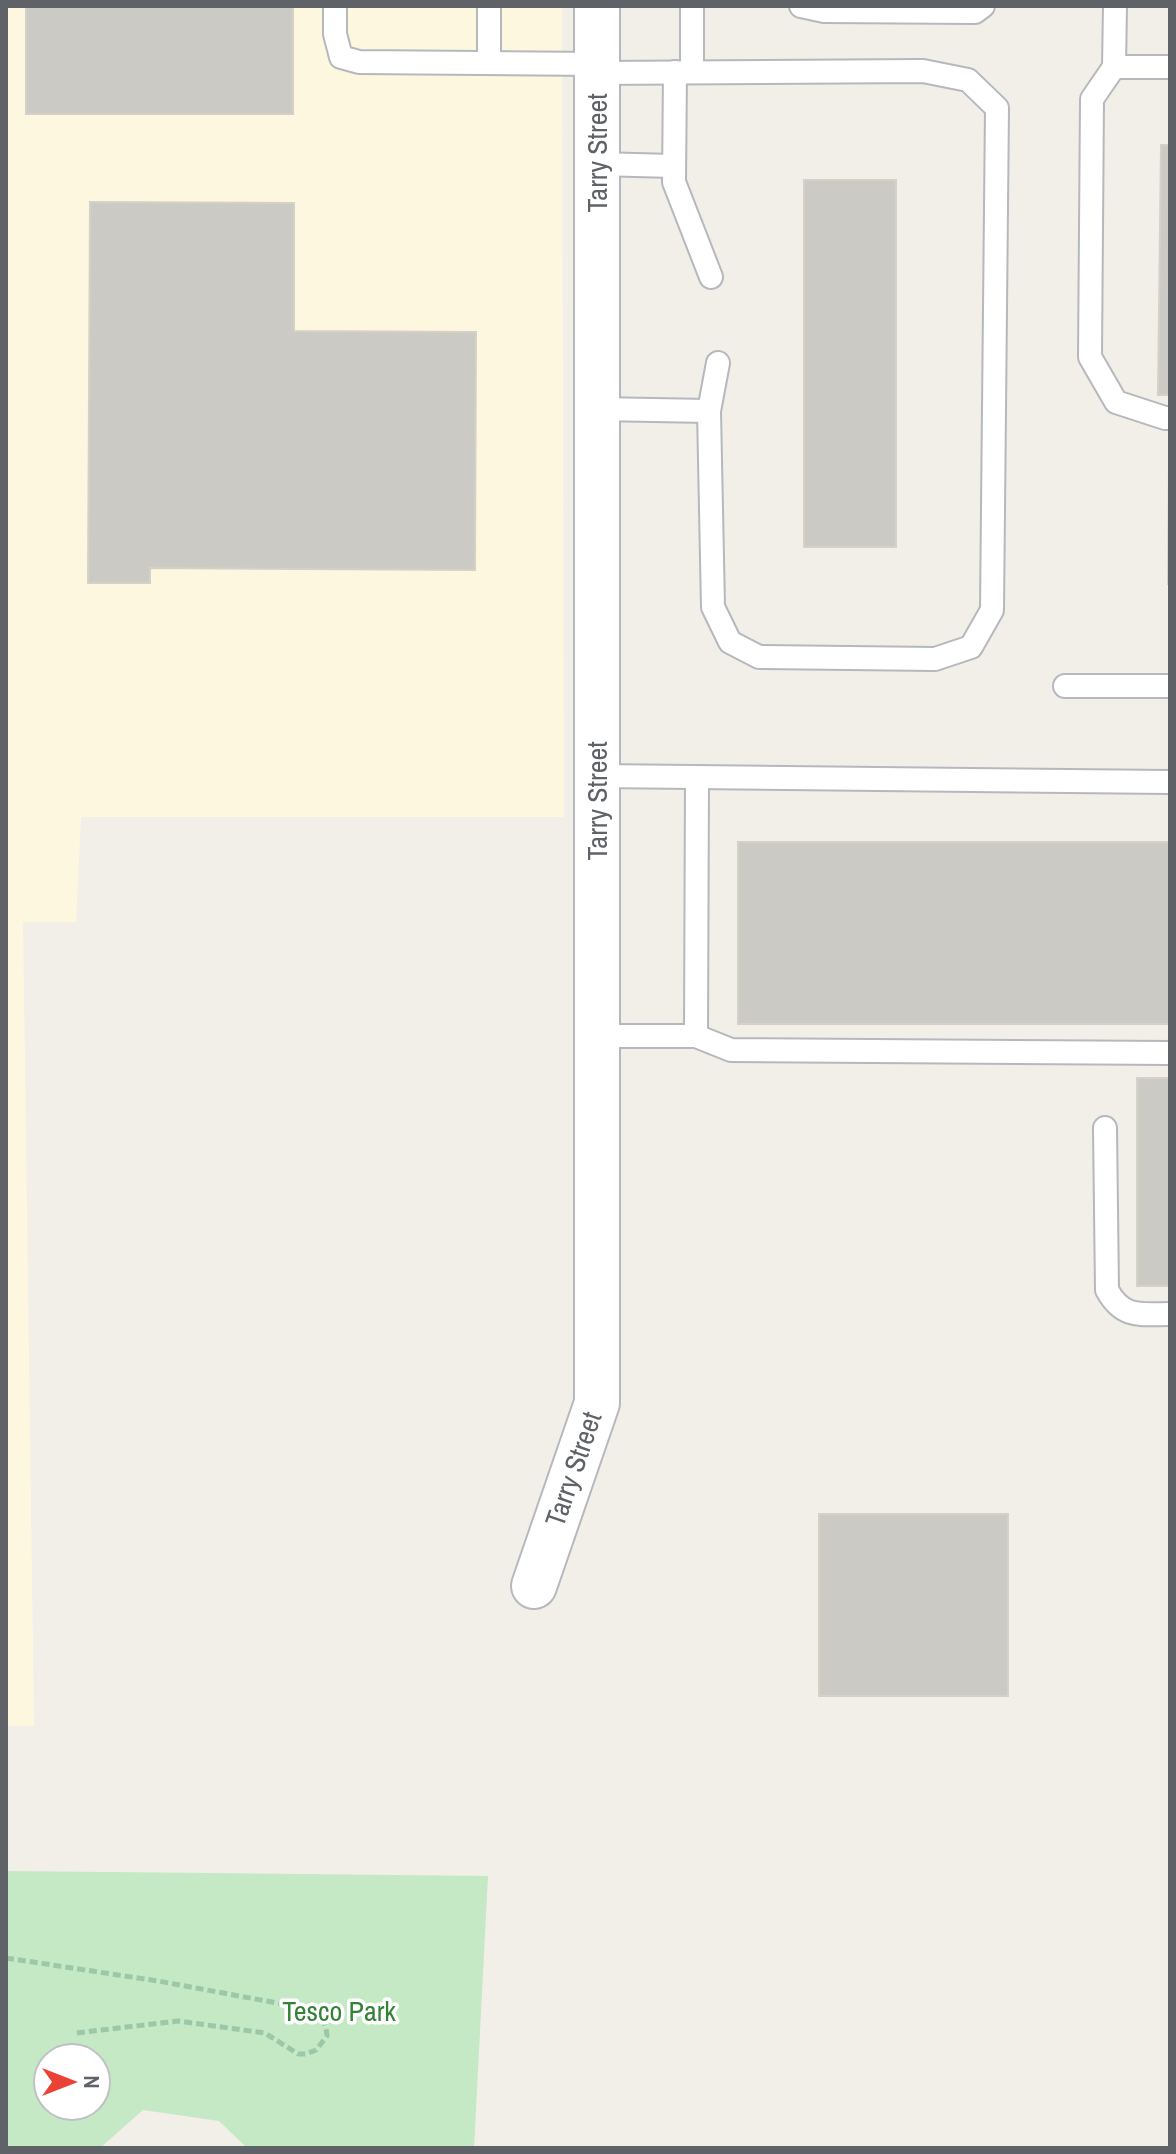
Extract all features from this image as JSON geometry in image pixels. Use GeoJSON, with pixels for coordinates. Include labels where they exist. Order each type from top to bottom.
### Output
{"type":"FeatureCollection","features":[{"type":"Feature","properties":{"kind":"street","name":"Tarry Street"},"geometry":{"type":"LineString","coordinates":[[534,1586],[597,1403],[597,6]]}},
{"type":"Feature","properties":{"kind":"lane"},"geometry":{"type":"LineString","coordinates":[[335,6],[335,34],[341,57],[359,62],[489,63],[684,72],[923,71],[968,80],[997,108],[992,610],[971,647],[935,659],[759,657],[730,642],[713,607],[709,411],[718,363]]}},
{"type":"Feature","properties":{"kind":"lane"},"geometry":{"type":"LineString","coordinates":[[489,6],[489,63]]}},
{"type":"Feature","properties":{"kind":"lane"},"geometry":{"type":"LineString","coordinates":[[692,6],[674,182],[711,277]]}},
{"type":"Feature","properties":{"kind":"lane"},"geometry":{"type":"LineString","coordinates":[[801,6],[824,11],[975,12],[983,6]]}},
{"type":"Feature","properties":{"kind":"lane"},"geometry":{"type":"LineString","coordinates":[[1115,6],[1114,67],[1092,99],[1090,357],[1116,402],[1170,418]]}},
{"type":"Feature","properties":{"kind":"lane"},"geometry":{"type":"LineString","coordinates":[[1114,67],[1170,67]]}},
{"type":"Feature","properties":{"kind":"lane"},"geometry":{"type":"LineString","coordinates":[[597,164],[674,166]]}},
{"type":"Feature","properties":{"kind":"lane"},"geometry":{"type":"LineString","coordinates":[[597,409],[709,411]]}},
{"type":"Feature","properties":{"kind":"lane"},"geometry":{"type":"LineString","coordinates":[[1065,686],[1170,686]]}},
{"type":"Feature","properties":{"kind":"lane"},"geometry":{"type":"LineString","coordinates":[[597,776],[1170,782]]}},
{"type":"Feature","properties":{"kind":"lane"},"geometry":{"type":"LineString","coordinates":[[696,1036],[697,778]]}},
{"type":"Feature","properties":{"kind":"lane"},"geometry":{"type":"LineString","coordinates":[[597,1036],[696,1036],[731,1050],[1170,1053]]}},
{"type":"Feature","properties":{"kind":"lane"},"geometry":{"type":"LineString","coordinates":[[1105,1128],[1107,1290],[1116,1305],[1136,1314],[1170,1314]]}},
{"type":"Feature","properties":{"kind":"path"},"geometry":{"type":"LineString","coordinates":[[6,1958],[158,1981],[315,2010],[322,2017],[327,2036],[316,2050],[298,2054],[265,2033],[178,2021],[76,2033]]}},
{"type":"Feature","properties":{"kind":"shaded area"},"geometry":{"type":"Polygon","coordinates":[[[6,6],[562,6],[564,817],[81,817],[76,922],[23,922],[34,1726],[6,1726],[6,6]]]}},
{"type":"Feature","properties":{"kind":"green space","name":"Tesco Park"},"geometry":{"type":"Polygon","coordinates":[[[6,1871],[488,1876],[474,2148],[247,2148],[219,2121],[143,2110],[100,2148],[6,2148],[6,1871]]]}},
{"type":"Feature","properties":{"kind":"building"},"geometry":{"type":"Polygon","coordinates":[[[26,6],[293,6],[293,114],[26,114],[26,6]]]}},
{"type":"Feature","properties":{"kind":"building"},"geometry":{"type":"Polygon","coordinates":[[[1161,145],[1170,145],[1170,395],[1158,395],[1161,145]]]}},
{"type":"Feature","properties":{"kind":"building"},"geometry":{"type":"Polygon","coordinates":[[[804,180],[896,180],[896,547],[804,547],[804,180]]]}},
{"type":"Feature","properties":{"kind":"building"},"geometry":{"type":"Polygon","coordinates":[[[90,202],[294,203],[294,331],[476,332],[475,570],[150,568],[150,583],[88,583],[90,202]]]}},
{"type":"Feature","properties":{"kind":"building"},"geometry":{"type":"Polygon","coordinates":[[[1169,469],[1170,584],[1168,584],[1169,469]]]}},
{"type":"Feature","properties":{"kind":"building"},"geometry":{"type":"Polygon","coordinates":[[[738,842],[1170,842],[1170,1024],[738,1024],[738,842]]]}},
{"type":"Feature","properties":{"kind":"building"},"geometry":{"type":"Polygon","coordinates":[[[1137,1078],[1170,1078],[1170,1286],[1137,1286],[1137,1078]]]}},
{"type":"Feature","properties":{"kind":"building"},"geometry":{"type":"Polygon","coordinates":[[[819,1514],[1008,1514],[1008,1696],[819,1696],[819,1514]]]}}]}
